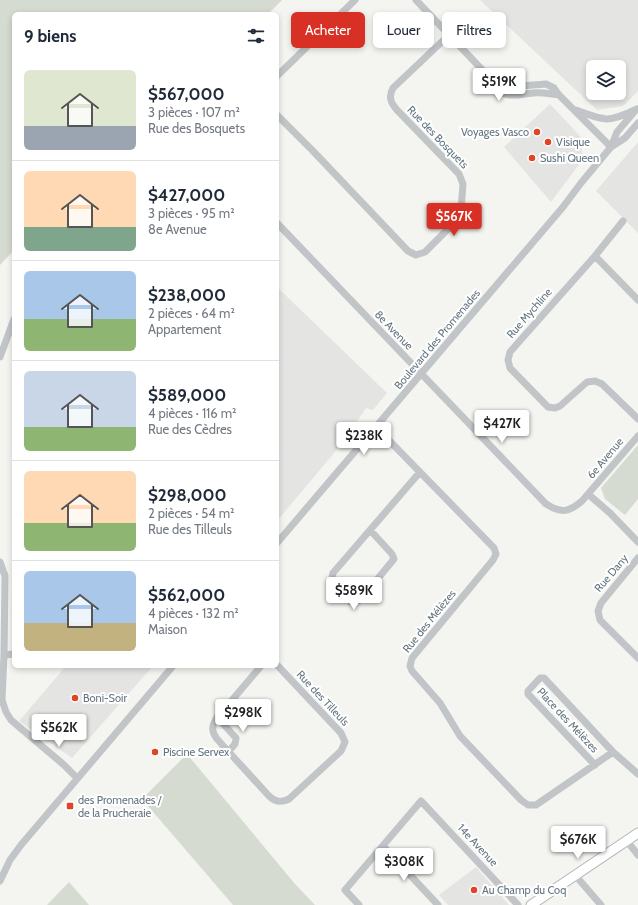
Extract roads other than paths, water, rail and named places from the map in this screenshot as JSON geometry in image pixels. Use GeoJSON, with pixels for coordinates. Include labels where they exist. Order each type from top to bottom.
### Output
{"type":"FeatureCollection","features":[{"type":"Feature","properties":{"kind":"main road"},"geometry":{"type":"LineString","coordinates":[[530,905],[638,833]]}},
{"type":"Feature","properties":{"kind":"street"},"geometry":{"type":"LineString","coordinates":[[279,74],[355,0]]}},
{"type":"Feature","properties":{"kind":"street"},"geometry":{"type":"LineString","coordinates":[[416,0],[442,28]]}},
{"type":"Feature","properties":{"kind":"street","name":"Rue des Bosquets"},"geometry":{"type":"LineString","coordinates":[[279,117],[408,251],[416,255],[425,252],[455,222],[462,210],[463,184],[459,174],[391,103],[390,93],[393,88],[442,42]]}},
{"type":"Feature","properties":{"kind":"street"},"geometry":{"type":"LineString","coordinates":[[461,48],[490,78],[497,90],[506,94],[514,95],[539,93],[559,95],[611,147]]}},
{"type":"Feature","properties":{"kind":"street"},"geometry":{"type":"LineString","coordinates":[[572,108],[596,118],[608,120],[619,117],[637,108]]}},
{"type":"Feature","properties":{"kind":"street","name":"Boulevard des Promenades"},"geometry":{"type":"LineString","coordinates":[[611,147],[617,132],[637,108]]}},
{"type":"Feature","properties":{"kind":"street","name":"Boulevard des Promenades"},"geometry":{"type":"LineString","coordinates":[[279,542],[563,207],[611,147],[625,138],[638,123]]}},
{"type":"Feature","properties":{"kind":"street","name":"Rue Mychline"},"geometry":{"type":"LineString","coordinates":[[623,221],[595,256],[510,352],[508,360],[510,368],[548,407],[555,408],[560,406],[587,382],[595,381],[602,384],[638,419]]}},
{"type":"Feature","properties":{"kind":"street","name":"8e Avenue"},"geometry":{"type":"LineString","coordinates":[[279,225],[546,504],[555,510],[564,511],[572,509],[588,494]]}},
{"type":"Feature","properties":{"kind":"street"},"geometry":{"type":"LineString","coordinates":[[595,256],[638,300]]}},
{"type":"Feature","properties":{"kind":"street"},"geometry":{"type":"LineString","coordinates":[[0,357],[12,324]]}},
{"type":"Feature","properties":{"kind":"street","name":"Rue des Mélèzes"},"geometry":{"type":"LineString","coordinates":[[376,427],[494,548],[496,554],[494,560],[412,658],[410,666],[412,671],[440,703],[460,736],[521,800],[528,805],[536,805],[613,752]]}},
{"type":"Feature","properties":{"kind":"street","name":"6e Avenue"},"geometry":{"type":"LineString","coordinates":[[588,494],[638,436]]}},
{"type":"Feature","properties":{"kind":"street"},"geometry":{"type":"LineString","coordinates":[[370,530],[392,554],[394,559],[360,600],[351,602],[331,583],[333,573],[370,530],[420,472]]}},
{"type":"Feature","properties":{"kind":"street"},"geometry":{"type":"LineString","coordinates":[[588,494],[610,513],[638,542]]}},
{"type":"Feature","properties":{"kind":"street","name":"Rue Dany"},"geometry":{"type":"LineString","coordinates":[[638,558],[601,603],[598,611],[600,620],[638,658]]}},
{"type":"Feature","properties":{"kind":"street"},"geometry":{"type":"LineString","coordinates":[[0,562],[5,576],[3,613],[4,655],[1,672],[2,700],[6,712],[11,720],[77,778]]}},
{"type":"Feature","properties":{"kind":"street"},"geometry":{"type":"LineString","coordinates":[[4,655],[12,654]]}},
{"type":"Feature","properties":{"kind":"street","name":"Rue des Tilleuls"},"geometry":{"type":"LineString","coordinates":[[217,717],[213,725],[213,734],[272,798],[279,801],[289,799],[343,748],[345,742],[343,736],[279,666]]}},
{"type":"Feature","properties":{"kind":"street"},"geometry":{"type":"LineString","coordinates":[[0,880],[17,850],[171,668]]}},
{"type":"Feature","properties":{"kind":"street"},"geometry":{"type":"LineString","coordinates":[[228,751],[235,744],[236,738],[217,717],[259,668]]}},
{"type":"Feature","properties":{"kind":"street","name":"Place des Mélèzes"},"geometry":{"type":"LineString","coordinates":[[595,765],[528,694],[528,691],[540,678],[544,678],[613,752]]}},
{"type":"Feature","properties":{"kind":"street"},"geometry":{"type":"LineString","coordinates":[[613,752],[638,774]]}},
{"type":"Feature","properties":{"kind":"street","name":"14e Avenue"},"geometry":{"type":"LineString","coordinates":[[383,846],[415,806],[421,801],[518,905]]}},
{"type":"Feature","properties":{"kind":"street"},"geometry":{"type":"LineString","coordinates":[[626,841],[638,855]]}},
{"type":"Feature","properties":{"kind":"street"},"geometry":{"type":"LineString","coordinates":[[359,905],[346,890],[383,846],[438,905]]}},
{"type":"Feature","properties":{"kind":"street"},"geometry":{"type":"LineString","coordinates":[[575,875],[601,905]]}},
{"type":"Feature","properties":{"kind":"place","name":"Voyages Vasco"},"geometry":{"type":"Point","coordinates":[537,132]}},
{"type":"Feature","properties":{"kind":"place","name":"Visique"},"geometry":{"type":"Point","coordinates":[548,142]}},
{"type":"Feature","properties":{"kind":"place","name":"Sushi Queen"},"geometry":{"type":"Point","coordinates":[532,158]}},
{"type":"Feature","properties":{"kind":"place","name":"Boni-Soir"},"geometry":{"type":"Point","coordinates":[75,698]}},
{"type":"Feature","properties":{"kind":"place","name":"Piscine Servex"},"geometry":{"type":"Point","coordinates":[155,752]}},
{"type":"Feature","properties":{"kind":"place","name":"des Promenades / de la Prucheraie"},"geometry":{"type":"Point","coordinates":[70,806]}},
{"type":"Feature","properties":{"kind":"place","name":"Au Champ du Coq"},"geometry":{"type":"Point","coordinates":[474,890]}}]}
